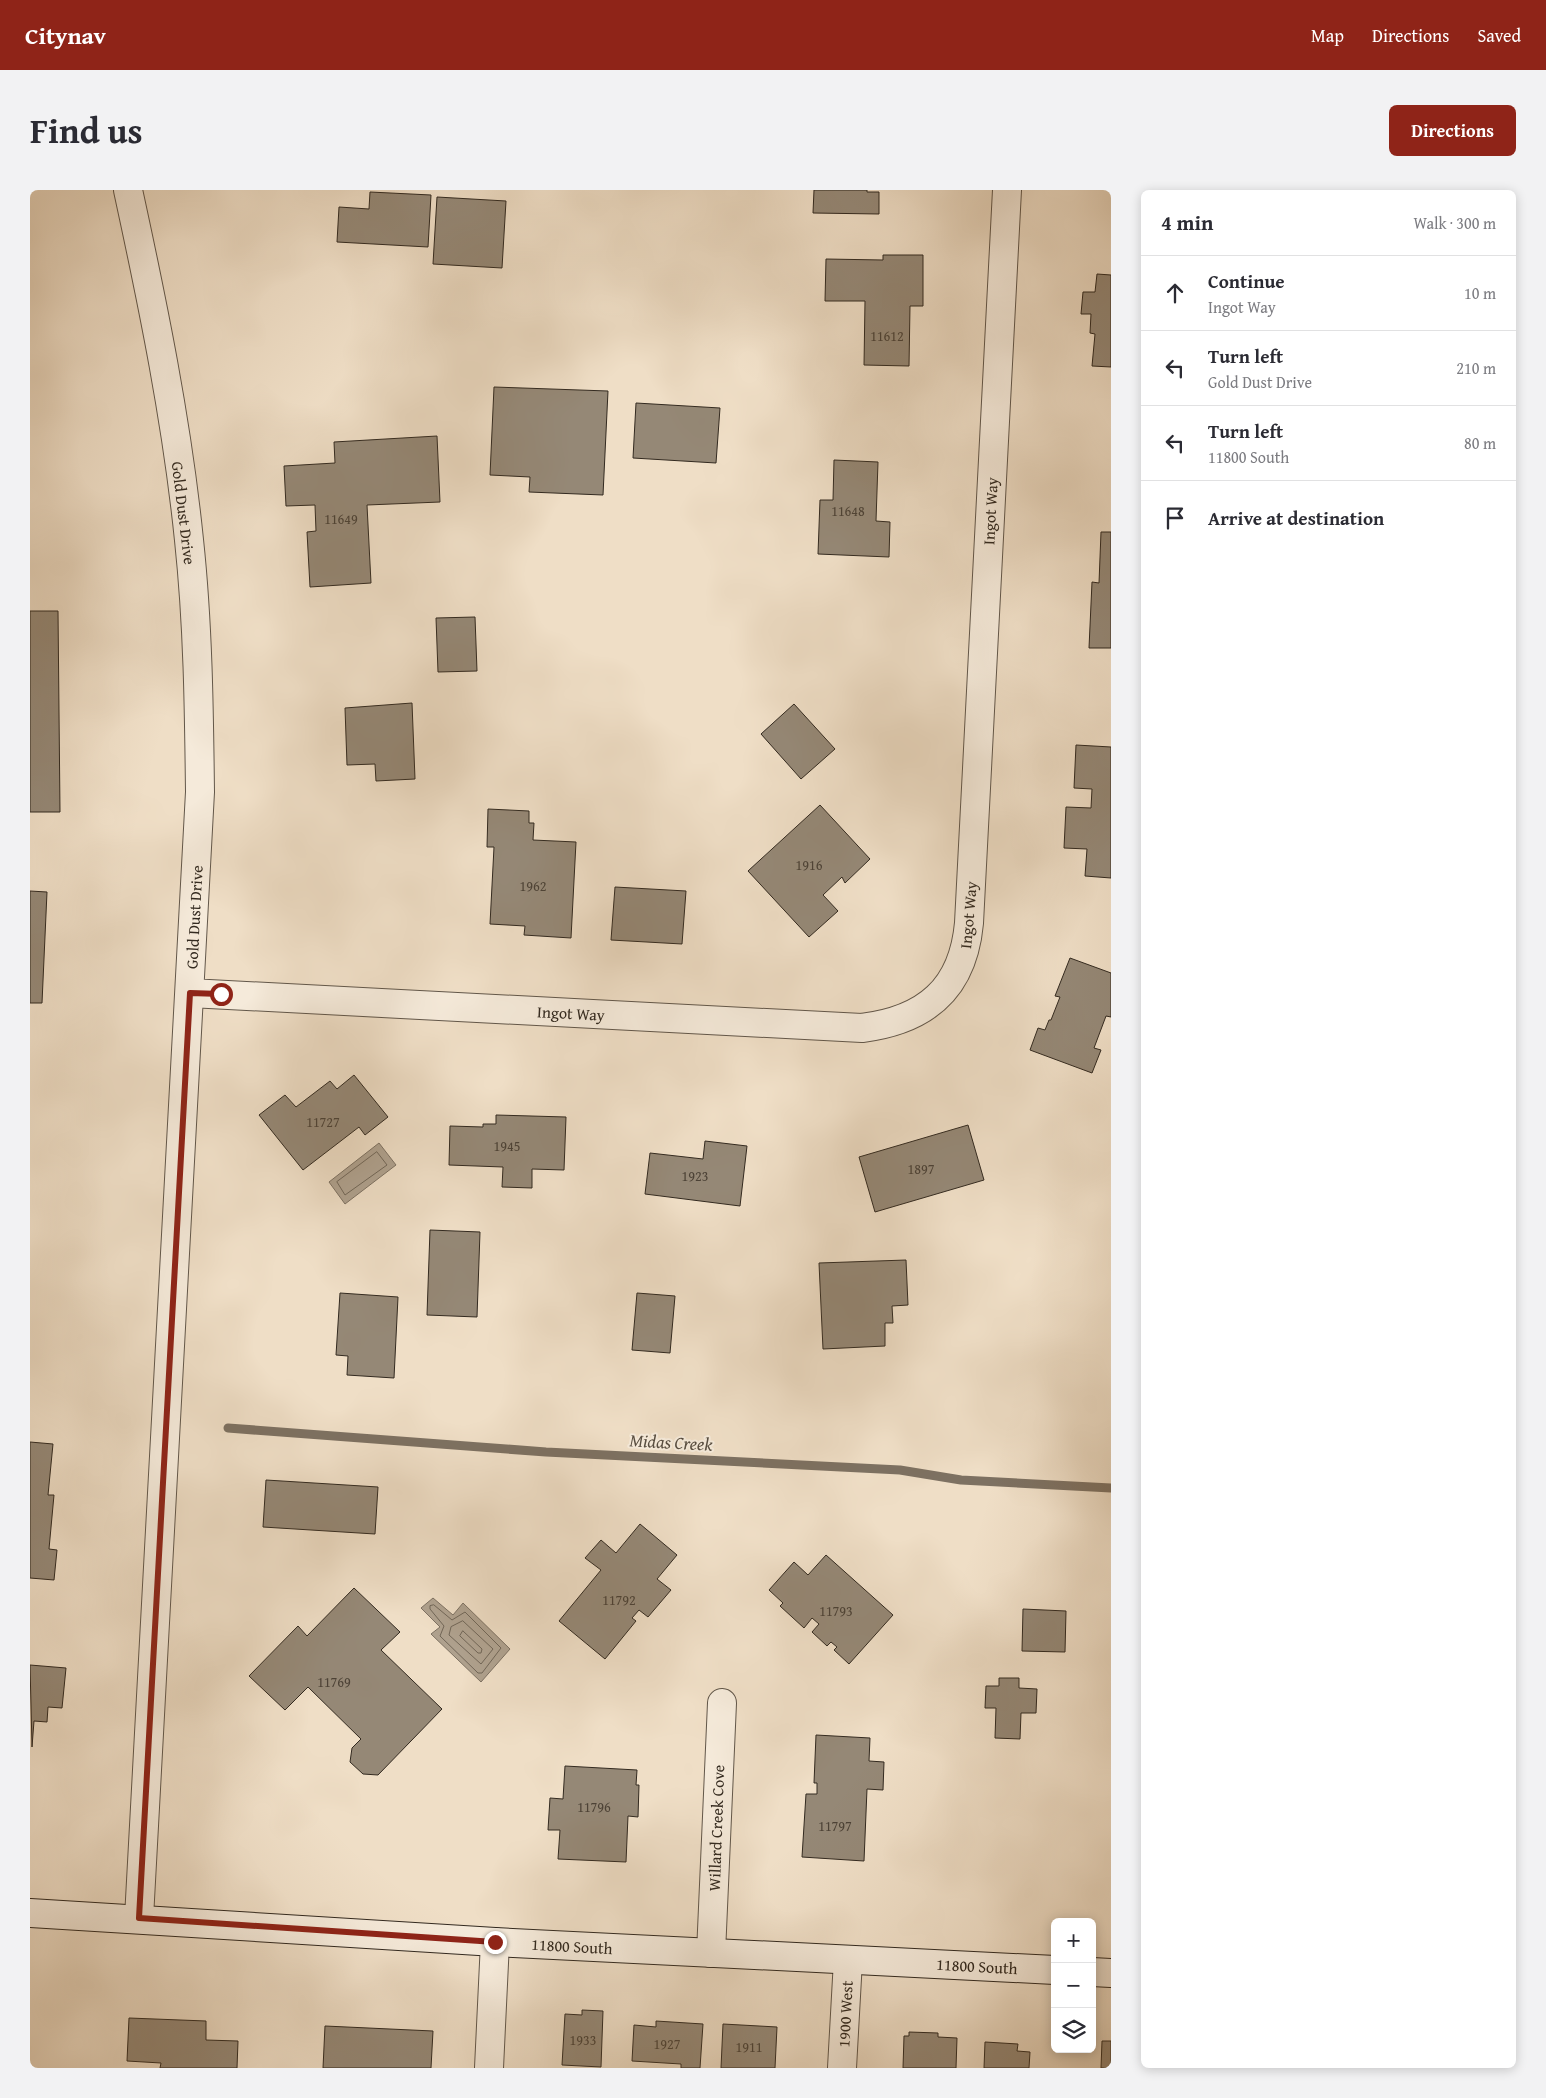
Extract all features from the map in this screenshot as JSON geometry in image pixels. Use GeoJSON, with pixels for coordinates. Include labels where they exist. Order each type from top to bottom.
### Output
{"type":"FeatureCollection","features":[{"type":"Feature","properties":{"kind":"street","name":"Gold Dust Drive"},"geometry":{"type":"LineString","coordinates":[[128,190],[169,401],[189,538],[199,661],[200,792],[139,1918]]}},
{"type":"Feature","properties":{"kind":"street","name":"Ingot Way"},"geometry":{"type":"LineString","coordinates":[[190,993],[862,1028],[884,1025],[926,1008],[954,977],[963,960],[969,923],[1007,190]]}},
{"type":"Feature","properties":{"kind":"street","name":"Willard Creek Cove"},"geometry":{"type":"LineString","coordinates":[[711,1953],[722,1703]]}},
{"type":"Feature","properties":{"kind":"street","name":"11800 South"},"geometry":{"type":"LineString","coordinates":[[30,1913],[139,1918],[495,1942],[1051,1970]]}},
{"type":"Feature","properties":{"kind":"street"},"geometry":{"type":"LineString","coordinates":[[489,2068],[495,1942]]}},
{"type":"Feature","properties":{"kind":"street","name":"1900 West"},"geometry":{"type":"LineString","coordinates":[[842,2068],[848,1960]]}},
{"type":"Feature","properties":{"kind":"street"},"geometry":{"type":"LineString","coordinates":[[1096,1972],[1111,1973]]}},
{"type":"Feature","properties":{"kind":"water"},"geometry":{"type":"Polygon","coordinates":[[[379,1143],[396,1165],[345,1204],[329,1182],[379,1143]]]}},
{"type":"Feature","properties":{"kind":"water"},"geometry":{"type":"Polygon","coordinates":[[[433,1598],[453,1615],[463,1603],[510,1649],[481,1682],[431,1634],[440,1627],[421,1608],[433,1598]]]}},
{"type":"Feature","properties":{"kind":"building"},"geometry":{"type":"Polygon","coordinates":[[[814,190],[867,190],[867,192],[879,192],[879,214],[813,213],[814,190]]]}},
{"type":"Feature","properties":{"kind":"building"},"geometry":{"type":"Polygon","coordinates":[[[370,192],[431,195],[428,247],[337,242],[339,207],[369,209],[370,192]]]}},
{"type":"Feature","properties":{"kind":"building"},"geometry":{"type":"Polygon","coordinates":[[[437,197],[506,201],[502,268],[433,264],[437,197]]]}},
{"type":"Feature","properties":{"kind":"building"},"geometry":{"type":"Polygon","coordinates":[[[883,255],[923,255],[923,306],[910,306],[909,366],[864,365],[865,301],[825,301],[826,259],[883,260],[883,255]]]}},
{"type":"Feature","properties":{"kind":"building"},"geometry":{"type":"Polygon","coordinates":[[[1097,274],[1111,275],[1111,367],[1092,366],[1095,334],[1090,333],[1091,314],[1081,314],[1083,292],[1095,292],[1097,274]]]}},
{"type":"Feature","properties":{"kind":"building"},"geometry":{"type":"Polygon","coordinates":[[[494,387],[608,391],[603,495],[529,492],[530,477],[490,475],[494,387]]]}},
{"type":"Feature","properties":{"kind":"building"},"geometry":{"type":"Polygon","coordinates":[[[636,403],[720,408],[716,463],[633,458],[636,403]]]}},
{"type":"Feature","properties":{"kind":"building"},"geometry":{"type":"Polygon","coordinates":[[[437,436],[440,502],[367,505],[371,583],[310,587],[307,532],[316,531],[315,505],[286,506],[284,466],[335,463],[334,442],[437,436]]]}},
{"type":"Feature","properties":{"kind":"building"},"geometry":{"type":"Polygon","coordinates":[[[834,460],[878,462],[876,521],[890,522],[889,557],[818,554],[820,500],[833,500],[834,460]]]}},
{"type":"Feature","properties":{"kind":"building"},"geometry":{"type":"Polygon","coordinates":[[[1101,532],[1111,532],[1111,648],[1089,648],[1092,582],[1099,583],[1101,532]]]}},
{"type":"Feature","properties":{"kind":"building"},"geometry":{"type":"Polygon","coordinates":[[[30,611],[58,611],[60,812],[30,812],[30,611]]]}},
{"type":"Feature","properties":{"kind":"building"},"geometry":{"type":"Polygon","coordinates":[[[475,617],[477,671],[438,672],[436,618],[475,617]]]}},
{"type":"Feature","properties":{"kind":"building"},"geometry":{"type":"Polygon","coordinates":[[[412,703],[415,779],[376,781],[375,764],[347,765],[345,708],[412,703]]]}},
{"type":"Feature","properties":{"kind":"building"},"geometry":{"type":"Polygon","coordinates":[[[794,704],[835,749],[801,779],[761,734],[794,704]]]}},
{"type":"Feature","properties":{"kind":"building"},"geometry":{"type":"Polygon","coordinates":[[[1076,745],[1111,747],[1111,878],[1085,876],[1087,849],[1064,848],[1066,807],[1091,808],[1092,789],[1074,788],[1076,745]]]}},
{"type":"Feature","properties":{"kind":"building"},"geometry":{"type":"Polygon","coordinates":[[[820,805],[870,859],[845,883],[842,877],[823,895],[838,911],[809,937],[748,871],[820,805]]]}},
{"type":"Feature","properties":{"kind":"building"},"geometry":{"type":"Polygon","coordinates":[[[488,809],[529,811],[529,823],[534,823],[533,840],[576,842],[571,938],[524,935],[525,926],[490,924],[494,847],[487,847],[488,809]]]}},
{"type":"Feature","properties":{"kind":"building"},"geometry":{"type":"Polygon","coordinates":[[[615,887],[686,891],[682,944],[611,940],[615,887]]]}},
{"type":"Feature","properties":{"kind":"building"},"geometry":{"type":"Polygon","coordinates":[[[30,891],[47,892],[42,1003],[30,1003],[30,891]]]}},
{"type":"Feature","properties":{"kind":"building"},"geometry":{"type":"Polygon","coordinates":[[[1070,958],[1111,973],[1111,1017],[1106,1016],[1094,1048],[1101,1050],[1092,1073],[1030,1050],[1038,1028],[1045,1030],[1049,1020],[1051,1020],[1060,997],[1055,996],[1070,958]]]}},
{"type":"Feature","properties":{"kind":"building"},"geometry":{"type":"Polygon","coordinates":[[[354,1075],[388,1117],[365,1135],[359,1127],[303,1170],[259,1115],[285,1095],[296,1107],[330,1081],[337,1089],[354,1075]]]}},
{"type":"Feature","properties":{"kind":"building"},"geometry":{"type":"Polygon","coordinates":[[[496,1115],[566,1117],[564,1170],[532,1169],[532,1188],[502,1187],[503,1167],[449,1165],[450,1126],[483,1127],[483,1124],[496,1124],[496,1115]]]}},
{"type":"Feature","properties":{"kind":"building"},"geometry":{"type":"Polygon","coordinates":[[[968,1125],[984,1180],[875,1212],[859,1157],[968,1125]]]}},
{"type":"Feature","properties":{"kind":"building"},"geometry":{"type":"Polygon","coordinates":[[[705,1141],[747,1146],[740,1206],[645,1194],[650,1153],[703,1159],[705,1141]]]}},
{"type":"Feature","properties":{"kind":"building"},"geometry":{"type":"Polygon","coordinates":[[[430,1230],[480,1232],[477,1317],[427,1315],[430,1230]]]}},
{"type":"Feature","properties":{"kind":"building"},"geometry":{"type":"Polygon","coordinates":[[[906,1260],[908,1305],[892,1306],[893,1323],[885,1323],[885,1346],[823,1349],[819,1263],[906,1260]]]}},
{"type":"Feature","properties":{"kind":"building"},"geometry":{"type":"Polygon","coordinates":[[[340,1293],[398,1297],[394,1378],[347,1375],[348,1356],[336,1355],[340,1293]]]}},
{"type":"Feature","properties":{"kind":"building"},"geometry":{"type":"Polygon","coordinates":[[[637,1293],[675,1296],[670,1353],[632,1350],[637,1293]]]}},
{"type":"Feature","properties":{"kind":"building"},"geometry":{"type":"Polygon","coordinates":[[[30,1442],[53,1444],[48,1495],[54,1495],[49,1549],[57,1550],[54,1580],[30,1578],[30,1442]]]}},
{"type":"Feature","properties":{"kind":"building"},"geometry":{"type":"Polygon","coordinates":[[[266,1480],[378,1487],[375,1534],[263,1527],[266,1480]]]}},
{"type":"Feature","properties":{"kind":"building"},"geometry":{"type":"Polygon","coordinates":[[[640,1524],[677,1555],[657,1579],[671,1590],[648,1617],[639,1610],[632,1618],[636,1621],[605,1659],[559,1621],[601,1570],[585,1558],[601,1540],[616,1553],[640,1524]]]}},
{"type":"Feature","properties":{"kind":"building"},"geometry":{"type":"Polygon","coordinates":[[[826,1555],[893,1615],[849,1664],[834,1650],[837,1647],[831,1642],[827,1646],[812,1632],[819,1624],[812,1618],[804,1628],[780,1606],[783,1603],[769,1590],[794,1562],[808,1575],[826,1555]]]}},
{"type":"Feature","properties":{"kind":"building"},"geometry":{"type":"Polygon","coordinates":[[[354,1588],[400,1632],[381,1650],[442,1709],[378,1775],[363,1774],[350,1762],[352,1748],[361,1739],[308,1687],[285,1710],[249,1676],[298,1626],[307,1636],[354,1588]]]}},
{"type":"Feature","properties":{"kind":"building"},"geometry":{"type":"Polygon","coordinates":[[[1023,1609],[1066,1611],[1065,1652],[1022,1651],[1023,1609]]]}},
{"type":"Feature","properties":{"kind":"building"},"geometry":{"type":"Polygon","coordinates":[[[30,1665],[66,1668],[62,1708],[48,1707],[47,1722],[34,1721],[32,1747],[30,1665]]]}},
{"type":"Feature","properties":{"kind":"building"},"geometry":{"type":"Polygon","coordinates":[[[999,1678],[1019,1678],[1019,1688],[1037,1689],[1036,1713],[1021,1713],[1020,1739],[995,1738],[996,1708],[985,1708],[986,1686],[999,1686],[999,1678]]]}},
{"type":"Feature","properties":{"kind":"building"},"geometry":{"type":"Polygon","coordinates":[[[816,1735],[870,1738],[869,1761],[884,1762],[883,1790],[867,1789],[864,1861],[802,1857],[806,1794],[817,1794],[817,1783],[814,1783],[816,1735]]]}},
{"type":"Feature","properties":{"kind":"building"},"geometry":{"type":"Polygon","coordinates":[[[565,1766],[637,1770],[636,1785],[639,1785],[638,1817],[628,1816],[626,1862],[558,1859],[560,1830],[548,1830],[550,1798],[563,1799],[565,1766]]]}},
{"type":"Feature","properties":{"kind":"building"},"geometry":{"type":"Polygon","coordinates":[[[582,2010],[603,2011],[601,2067],[562,2065],[565,2014],[582,2015],[582,2010]]]}},
{"type":"Feature","properties":{"kind":"building"},"geometry":{"type":"Polygon","coordinates":[[[129,2018],[206,2021],[206,2040],[238,2041],[237,2068],[160,2068],[161,2063],[127,2061],[129,2018]]]}},
{"type":"Feature","properties":{"kind":"building"},"geometry":{"type":"Polygon","coordinates":[[[656,2021],[703,2024],[700,2068],[681,2068],[681,2064],[632,2061],[634,2025],[656,2027],[656,2021]]]}},
{"type":"Feature","properties":{"kind":"building"},"geometry":{"type":"Polygon","coordinates":[[[723,2024],[777,2027],[775,2068],[721,2068],[723,2024]]]}},
{"type":"Feature","properties":{"kind":"building"},"geometry":{"type":"Polygon","coordinates":[[[325,2026],[433,2031],[431,2068],[323,2068],[325,2026]]]}},
{"type":"Feature","properties":{"kind":"building"},"geometry":{"type":"Polygon","coordinates":[[[909,2032],[938,2033],[938,2037],[957,2038],[956,2068],[903,2068],[904,2036],[909,2036],[909,2032]]]}},
{"type":"Feature","properties":{"kind":"building"},"geometry":{"type":"Polygon","coordinates":[[[1102,2041],[1111,2041],[1111,2068],[1101,2068],[1102,2041]]]}},
{"type":"Feature","properties":{"kind":"building"},"geometry":{"type":"Polygon","coordinates":[[[985,2042],[1018,2044],[1017,2051],[1030,2052],[1029,2068],[984,2068],[985,2042]]]}},
{"type":"Feature","properties":{"kind":"waterway","name":"Midas Creek"},"geometry":{"type":"LineString","coordinates":[[228,1428],[546,1452],[900,1470],[961,1480],[1111,1488]]}},
{"type":"Feature","properties":{"kind":"route"},"geometry":{"type":"LineString","coordinates":[[221,994],[190,993],[139,1918],[495,1942]]}}]}
